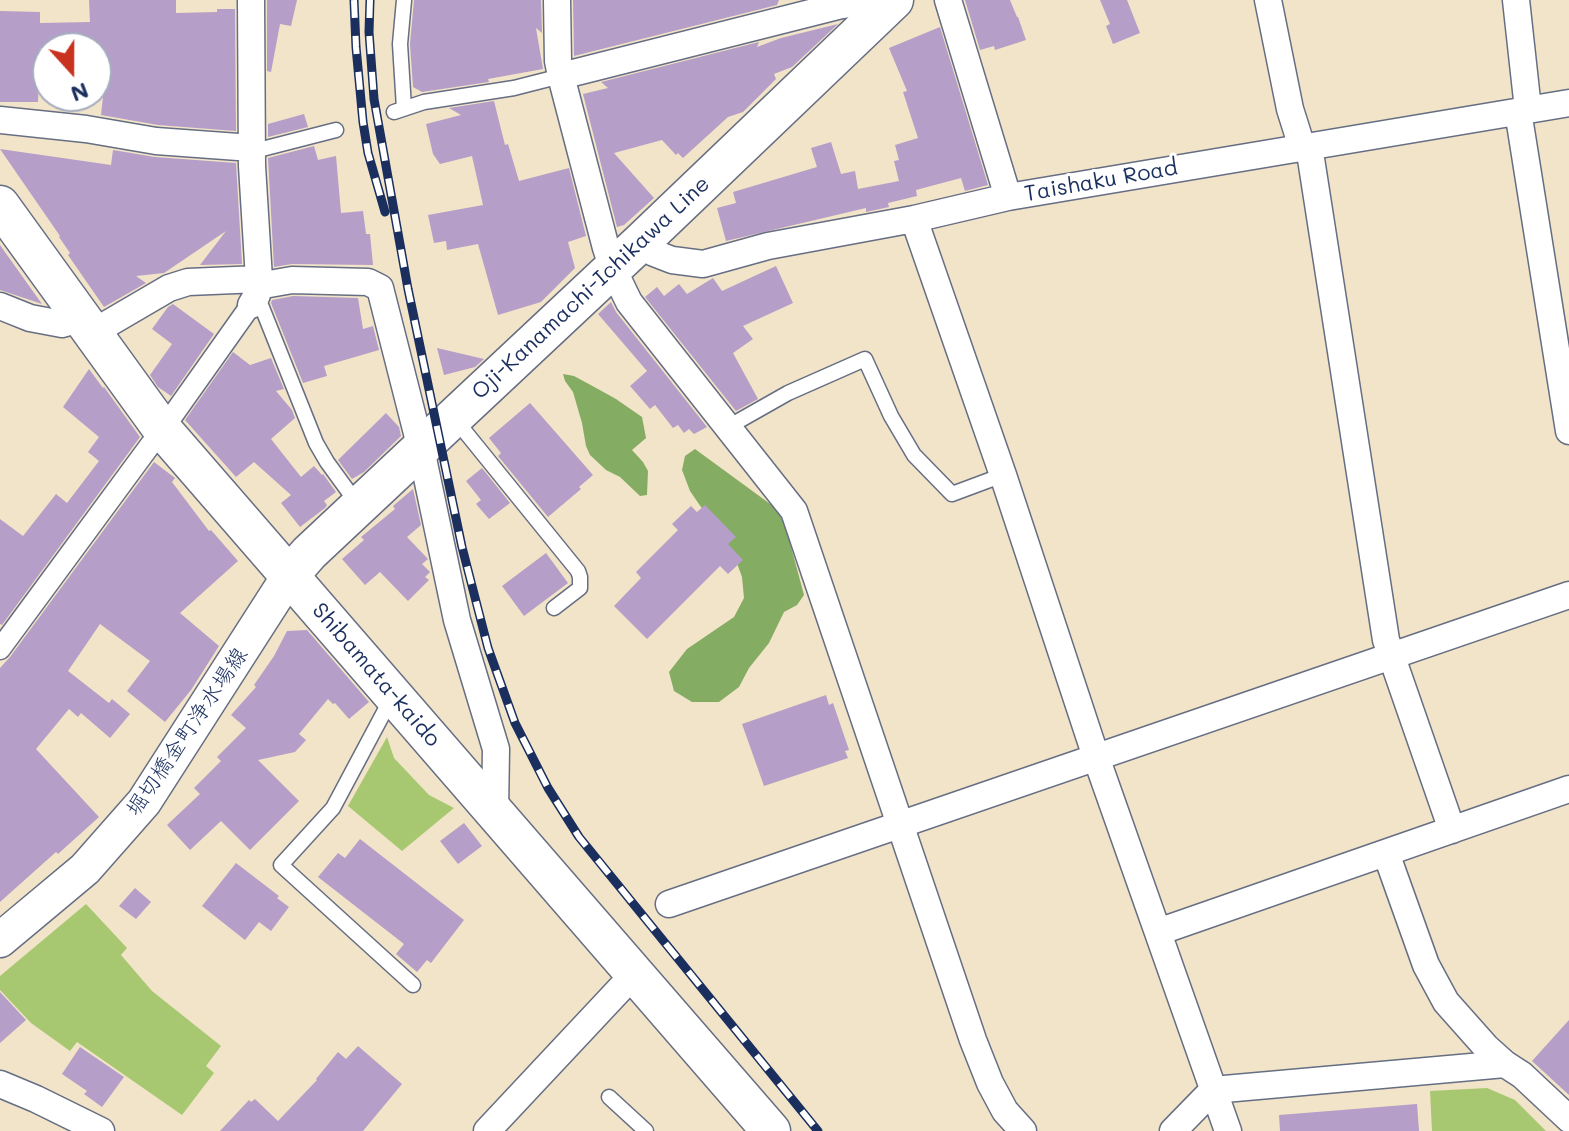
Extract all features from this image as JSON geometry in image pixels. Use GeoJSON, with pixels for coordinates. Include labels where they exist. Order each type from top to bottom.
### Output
{"type":"FeatureCollection","features":[{"type":"Feature","properties":{"kind":"main road","name":"Oji-Kanamachi-Ichikawa Line"},"geometry":{"type":"LineString","coordinates":[[289,576],[309,553],[613,269],[894,0]]}},
{"type":"Feature","properties":{"kind":"main road","name":"Shibamata-kaido"},"geometry":{"type":"LineString","coordinates":[[0,205],[162,429],[771,1131]]}},
{"type":"Feature","properties":{"kind":"street"},"geometry":{"type":"LineString","coordinates":[[173,415],[257,291],[251,0]]}},
{"type":"Feature","properties":{"kind":"street"},"geometry":{"type":"LineString","coordinates":[[557,0],[561,76],[613,269],[629,302],[794,511],[984,1069],[1005,1111],[1023,1131]]}},
{"type":"Feature","properties":{"kind":"street"},"geometry":{"type":"LineString","coordinates":[[561,76],[788,9],[884,0]]}},
{"type":"Feature","properties":{"kind":"street"},"geometry":{"type":"LineString","coordinates":[[948,0],[1008,197]]}},
{"type":"Feature","properties":{"kind":"street"},"geometry":{"type":"LineString","coordinates":[[1268,0],[1290,109],[1305,147],[1386,640],[1452,830]]}},
{"type":"Feature","properties":{"kind":"street"},"geometry":{"type":"LineString","coordinates":[[1516,0],[1523,110],[1569,431]]}},
{"type":"Feature","properties":{"kind":"street","name":"Taishaku Road"},"geometry":{"type":"LineString","coordinates":[[642,241],[654,253],[672,260],[703,264],[768,246],[914,219],[1008,197],[1569,103]]}},
{"type":"Feature","properties":{"kind":"street"},"geometry":{"type":"LineString","coordinates":[[0,120],[86,129],[156,141],[252,148]]}},
{"type":"Feature","properties":{"kind":"street"},"geometry":{"type":"LineString","coordinates":[[914,219],[1096,757],[1228,1131]]}},
{"type":"Feature","properties":{"kind":"street"},"geometry":{"type":"LineString","coordinates":[[0,306],[30,318],[87,326],[188,282],[257,291],[292,280],[368,282],[380,288],[421,449],[457,620],[496,749],[495,811]]}},
{"type":"Feature","properties":{"kind":"street"},"geometry":{"type":"LineString","coordinates":[[0,649],[151,444]]}},
{"type":"Feature","properties":{"kind":"street","name":"堀切橋金町浄水場線"},"geometry":{"type":"LineString","coordinates":[[0,940],[85,869],[144,802],[289,576]]}},
{"type":"Feature","properties":{"kind":"street"},"geometry":{"type":"LineString","coordinates":[[669,904],[1569,595]]}},
{"type":"Feature","properties":{"kind":"street"},"geometry":{"type":"LineString","coordinates":[[1158,932],[1569,789]]}},
{"type":"Feature","properties":{"kind":"street"},"geometry":{"type":"LineString","coordinates":[[1386,853],[1426,965],[1446,1002],[1486,1047],[1522,1075],[1569,1119]]}},
{"type":"Feature","properties":{"kind":"street"},"geometry":{"type":"LineString","coordinates":[[487,1131],[635,973]]}},
{"type":"Feature","properties":{"kind":"street"},"geometry":{"type":"LineString","coordinates":[[1173,1131],[1213,1090],[1505,1064]]}},
{"type":"Feature","properties":{"kind":"street"},"geometry":{"type":"LineString","coordinates":[[0,1084],[101,1131]]}},
{"type":"Feature","properties":{"kind":"lane"},"geometry":{"type":"LineString","coordinates":[[404,0],[399,110],[424,102],[514,88],[561,76]]}},
{"type":"Feature","properties":{"kind":"lane"},"geometry":{"type":"LineString","coordinates":[[252,148],[262,149],[336,130]]}},
{"type":"Feature","properties":{"kind":"lane"},"geometry":{"type":"LineString","coordinates":[[257,291],[316,443],[359,506]]}},
{"type":"Feature","properties":{"kind":"lane"},"geometry":{"type":"LineString","coordinates":[[728,427],[788,393],[865,359],[891,416],[914,455],[952,494],[1003,475]]}},
{"type":"Feature","properties":{"kind":"lane"},"geometry":{"type":"LineString","coordinates":[[453,418],[578,571],[580,588],[554,608]]}},
{"type":"Feature","properties":{"kind":"lane"},"geometry":{"type":"LineString","coordinates":[[393,695],[333,808],[281,865],[413,985]]}},
{"type":"Feature","properties":{"kind":"lane"},"geometry":{"type":"LineString","coordinates":[[609,1097],[646,1131]]}},
{"type":"Feature","properties":{"kind":"green space"},"geometry":{"type":"Polygon","coordinates":[[[563,374],[574,376],[598,389],[642,417],[646,438],[632,450],[648,471],[647,495],[640,496],[590,455],[573,392],[563,374]]]}},
{"type":"Feature","properties":{"kind":"green space"},"geometry":{"type":"Polygon","coordinates":[[[695,449],[777,509],[786,528],[804,595],[797,605],[784,612],[769,643],[749,668],[739,687],[719,702],[692,702],[674,691],[669,672],[687,649],[734,617],[744,598],[742,577],[734,555],[690,491],[682,470],[685,456],[695,449]]]}},
{"type":"Feature","properties":{"kind":"green space"},"geometry":{"type":"Polygon","coordinates":[[[387,737],[394,758],[429,795],[454,808],[402,851],[348,806],[387,737]]]}},
{"type":"Feature","properties":{"kind":"green space"},"geometry":{"type":"Polygon","coordinates":[[[86,904],[127,948],[121,955],[152,991],[221,1046],[206,1066],[214,1073],[182,1115],[77,1042],[70,1051],[31,1023],[0,990],[0,976],[86,904]]]}},
{"type":"Feature","properties":{"kind":"green space"},"geometry":{"type":"Polygon","coordinates":[[[1487,1088],[1515,1100],[1546,1131],[1432,1131],[1430,1091],[1487,1088]]]}},
{"type":"Feature","properties":{"kind":"building"},"geometry":{"type":"Polygon","coordinates":[[[89,0],[176,0],[176,13],[235,9],[236,131],[158,125],[101,115],[101,112],[112,112],[112,32],[32,32],[32,102],[0,102],[0,11],[40,12],[40,23],[90,22],[89,0]]]}},
{"type":"Feature","properties":{"kind":"building"},"geometry":{"type":"Polygon","coordinates":[[[267,0],[297,0],[291,26],[280,24],[271,72],[267,71],[267,0]]]}},
{"type":"Feature","properties":{"kind":"building"},"geometry":{"type":"Polygon","coordinates":[[[414,0],[541,0],[542,33],[536,28],[543,69],[488,79],[489,82],[422,92],[413,87],[410,44],[414,0]]]}},
{"type":"Feature","properties":{"kind":"building"},"geometry":{"type":"Polygon","coordinates":[[[573,0],[779,0],[777,5],[574,56],[573,0]]]}},
{"type":"Feature","properties":{"kind":"building"},"geometry":{"type":"Polygon","coordinates":[[[965,0],[1010,0],[1026,40],[995,50],[994,46],[980,50],[965,0]]]}},
{"type":"Feature","properties":{"kind":"building"},"geometry":{"type":"Polygon","coordinates":[[[1100,0],[1127,0],[1140,33],[1113,44],[1106,26],[1110,24],[1100,0]]]}},
{"type":"Feature","properties":{"kind":"building"},"geometry":{"type":"Polygon","coordinates":[[[838,24],[792,67],[774,74],[776,79],[743,112],[728,117],[683,158],[662,140],[614,153],[654,198],[624,225],[617,227],[583,94],[608,88],[601,82],[759,42],[757,47],[838,24]]]}},
{"type":"Feature","properties":{"kind":"building"},"geometry":{"type":"Polygon","coordinates":[[[940,27],[988,185],[965,191],[961,178],[916,190],[917,196],[888,203],[889,207],[866,212],[866,208],[726,241],[717,208],[736,203],[733,192],[817,167],[811,148],[831,142],[841,174],[855,171],[858,189],[899,181],[894,161],[899,160],[895,145],[918,138],[903,92],[907,91],[889,48],[940,27]]]}},
{"type":"Feature","properties":{"kind":"building"},"geometry":{"type":"Polygon","coordinates":[[[494,101],[505,145],[508,144],[519,181],[569,168],[586,236],[568,242],[575,268],[541,302],[498,315],[478,244],[447,250],[446,241],[434,243],[428,215],[483,205],[472,156],[440,164],[433,154],[426,124],[461,115],[449,108],[494,101]]]}},
{"type":"Feature","properties":{"kind":"building"},"geometry":{"type":"Polygon","coordinates":[[[304,114],[308,127],[268,137],[268,124],[304,114]]]}},
{"type":"Feature","properties":{"kind":"building"},"geometry":{"type":"Polygon","coordinates":[[[314,146],[318,160],[336,156],[341,213],[363,211],[366,234],[370,234],[373,265],[292,264],[274,267],[268,158],[314,146]]]}},
{"type":"Feature","properties":{"kind":"building"},"geometry":{"type":"Polygon","coordinates":[[[0,149],[111,165],[113,150],[155,157],[236,163],[242,264],[200,265],[226,231],[164,273],[136,276],[146,283],[104,307],[0,149]]]}},
{"type":"Feature","properties":{"kind":"building"},"geometry":{"type":"Polygon","coordinates":[[[0,245],[22,276],[42,304],[0,290],[0,245]]]}},
{"type":"Feature","properties":{"kind":"building"},"geometry":{"type":"Polygon","coordinates":[[[776,266],[793,303],[743,326],[753,339],[733,353],[758,399],[736,411],[645,297],[657,287],[664,296],[679,284],[687,294],[713,278],[722,291],[776,266]]]}},
{"type":"Feature","properties":{"kind":"building"},"geometry":{"type":"Polygon","coordinates":[[[293,296],[358,298],[363,329],[373,326],[379,350],[324,366],[327,376],[303,383],[271,303],[272,300],[293,296]]]}},
{"type":"Feature","properties":{"kind":"building"},"geometry":{"type":"Polygon","coordinates":[[[611,302],[707,427],[694,434],[689,429],[684,433],[678,425],[673,428],[655,405],[650,409],[630,386],[647,371],[598,314],[611,302]]]}},
{"type":"Feature","properties":{"kind":"building"},"geometry":{"type":"Polygon","coordinates":[[[173,304],[214,334],[171,396],[158,387],[150,375],[172,344],[152,329],[173,304]]]}},
{"type":"Feature","properties":{"kind":"building"},"geometry":{"type":"Polygon","coordinates":[[[437,348],[484,359],[475,367],[444,375],[437,348]]]}},
{"type":"Feature","properties":{"kind":"building"},"geometry":{"type":"Polygon","coordinates":[[[233,352],[250,365],[271,358],[284,389],[276,391],[295,418],[271,439],[301,477],[314,466],[336,492],[324,501],[327,505],[325,508],[300,527],[281,503],[291,495],[254,462],[236,477],[185,420],[233,352]]]}},
{"type":"Feature","properties":{"kind":"building"},"geometry":{"type":"Polygon","coordinates":[[[89,369],[140,437],[2,625],[0,519],[23,536],[56,494],[67,503],[99,461],[88,452],[99,437],[63,407],[89,369]]]}},
{"type":"Feature","properties":{"kind":"building"},"geometry":{"type":"Polygon","coordinates":[[[530,403],[593,475],[548,517],[498,456],[501,453],[489,438],[530,403]]]}},
{"type":"Feature","properties":{"kind":"building"},"geometry":{"type":"Polygon","coordinates":[[[386,413],[399,427],[401,436],[364,472],[352,479],[338,460],[386,413]]]}},
{"type":"Feature","properties":{"kind":"building"},"geometry":{"type":"Polygon","coordinates":[[[154,462],[175,478],[172,482],[209,531],[238,561],[180,613],[219,646],[191,690],[165,722],[127,691],[150,661],[100,624],[68,671],[109,703],[112,699],[130,714],[110,738],[81,713],[78,717],[69,709],[36,749],[99,817],[0,902],[0,668],[154,462]]]}},
{"type":"Feature","properties":{"kind":"building"},"geometry":{"type":"Polygon","coordinates":[[[482,468],[510,503],[489,519],[476,504],[481,500],[466,481],[482,468]]]}},
{"type":"Feature","properties":{"kind":"building"},"geometry":{"type":"Polygon","coordinates":[[[413,489],[421,525],[407,537],[428,559],[422,564],[430,572],[425,577],[429,580],[408,601],[380,572],[365,585],[342,559],[413,489]]]}},
{"type":"Feature","properties":{"kind":"building"},"geometry":{"type":"Polygon","coordinates":[[[705,505],[736,537],[728,544],[743,560],[728,574],[720,566],[647,639],[614,606],[641,578],[636,572],[678,530],[672,524],[691,506],[697,512],[705,505]]]}},
{"type":"Feature","properties":{"kind":"building"},"geometry":{"type":"Polygon","coordinates":[[[546,553],[568,583],[524,616],[502,586],[546,553]]]}},
{"type":"Feature","properties":{"kind":"building"},"geometry":{"type":"Polygon","coordinates":[[[307,630],[369,702],[349,719],[328,699],[299,734],[306,740],[295,752],[258,760],[299,801],[250,850],[221,821],[190,850],[167,825],[200,794],[194,788],[221,761],[217,757],[246,728],[231,715],[256,687],[254,685],[287,631],[307,630]]]}},
{"type":"Feature","properties":{"kind":"building"},"geometry":{"type":"Polygon","coordinates":[[[826,695],[829,705],[833,703],[849,750],[845,751],[848,758],[764,786],[742,724],[826,695]]]}},
{"type":"Feature","properties":{"kind":"building"},"geometry":{"type":"Polygon","coordinates":[[[464,823],[482,846],[458,864],[440,841],[464,823]]]}},
{"type":"Feature","properties":{"kind":"building"},"geometry":{"type":"Polygon","coordinates":[[[360,839],[464,920],[431,963],[427,960],[417,972],[396,954],[404,944],[318,877],[338,853],[345,858],[360,839]]]}},
{"type":"Feature","properties":{"kind":"building"},"geometry":{"type":"Polygon","coordinates":[[[236,863],[289,907],[271,931],[259,922],[245,940],[202,906],[236,863]]]}},
{"type":"Feature","properties":{"kind":"building"},"geometry":{"type":"Polygon","coordinates":[[[135,888],[151,902],[136,919],[119,906],[135,888]]]}},
{"type":"Feature","properties":{"kind":"building"},"geometry":{"type":"Polygon","coordinates":[[[0,992],[26,1020],[0,1043],[0,992]]]}},
{"type":"Feature","properties":{"kind":"building"},"geometry":{"type":"Polygon","coordinates":[[[1569,1020],[1569,1095],[1532,1061],[1569,1020]]]}},
{"type":"Feature","properties":{"kind":"building"},"geometry":{"type":"Polygon","coordinates":[[[358,1046],[402,1084],[363,1131],[220,1131],[249,1100],[255,1099],[278,1121],[317,1080],[338,1052],[346,1059],[358,1046]]]}},
{"type":"Feature","properties":{"kind":"building"},"geometry":{"type":"Polygon","coordinates":[[[80,1047],[124,1077],[102,1107],[84,1094],[87,1091],[62,1074],[80,1047]]]}},
{"type":"Feature","properties":{"kind":"building"},"geometry":{"type":"Polygon","coordinates":[[[1417,1104],[1419,1131],[1280,1131],[1279,1115],[1417,1104]]]}},
{"type":"Feature","properties":{"kind":"railway"},"geometry":{"type":"LineString","coordinates":[[354,0],[363,122],[368,153],[385,212]]}},
{"type":"Feature","properties":{"kind":"railway"},"geometry":{"type":"LineString","coordinates":[[370,0],[374,99],[408,289],[462,547],[488,648],[515,723],[548,788],[579,837],[818,1131]]}}]}
